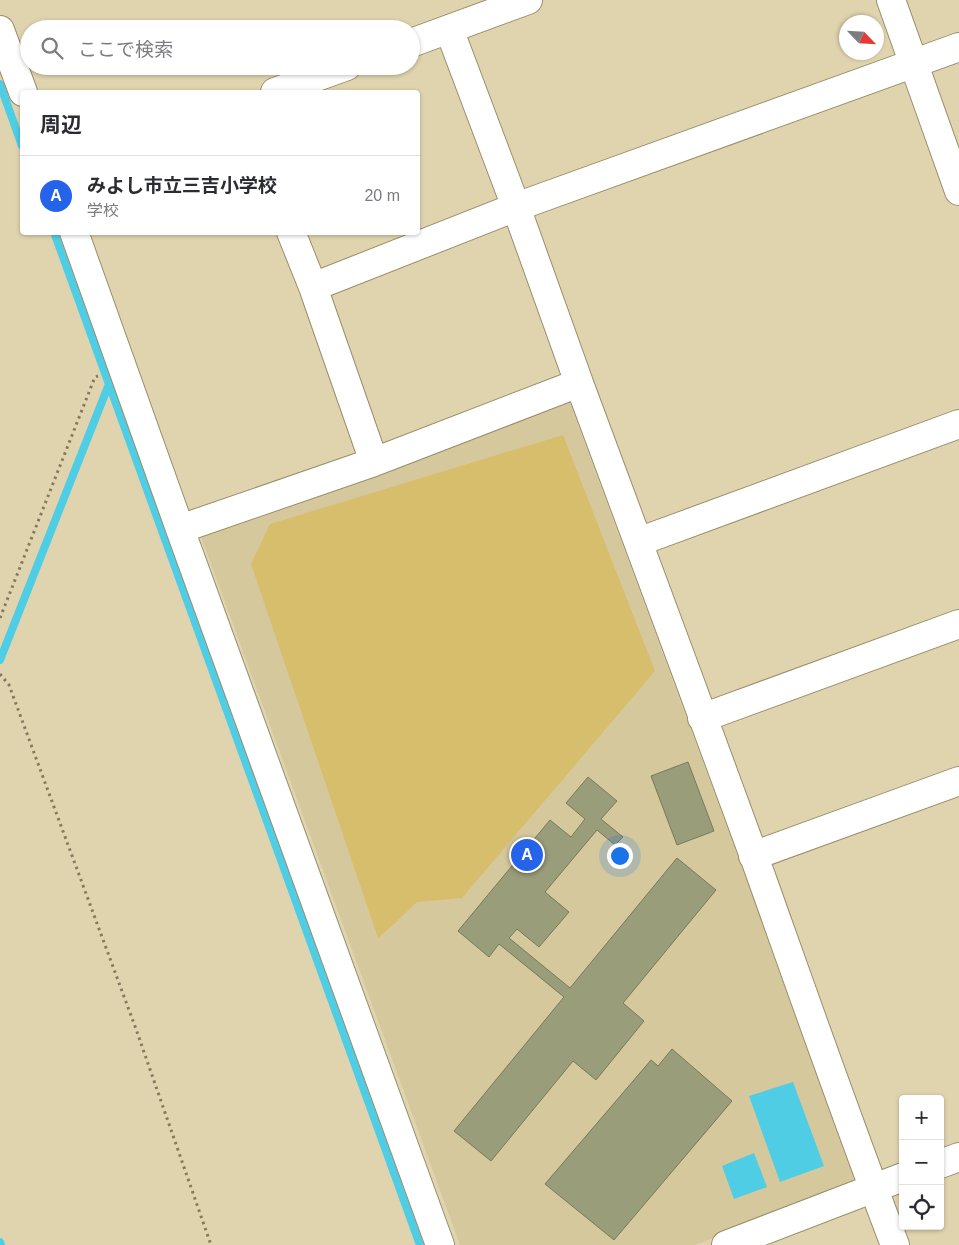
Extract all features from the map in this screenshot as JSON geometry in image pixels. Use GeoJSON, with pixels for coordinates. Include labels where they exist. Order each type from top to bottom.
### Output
{"type":"FeatureCollection","features":[{"type":"Feature","properties":{"kind":"street"},"geometry":{"type":"LineString","coordinates":[[420,40],[528,0]]}},
{"type":"Feature","properties":{"kind":"street"},"geometry":{"type":"LineString","coordinates":[[891,0],[959,191]]}},
{"type":"Feature","properties":{"kind":"street"},"geometry":{"type":"LineString","coordinates":[[448,29],[516,207],[579,384],[895,1245]]}},
{"type":"Feature","properties":{"kind":"street"},"geometry":{"type":"LineString","coordinates":[[0,30],[22,90]]}},
{"type":"Feature","properties":{"kind":"street"},"geometry":{"type":"LineString","coordinates":[[312,287],[516,207],[959,47]]}},
{"type":"Feature","properties":{"kind":"street"},"geometry":{"type":"LineString","coordinates":[[281,90],[322,75]]}},
{"type":"Feature","properties":{"kind":"street"},"geometry":{"type":"LineString","coordinates":[[75,235],[440,1245]]}},
{"type":"Feature","properties":{"kind":"street"},"geometry":{"type":"LineString","coordinates":[[292,235],[374,462]]}},
{"type":"Feature","properties":{"kind":"street"},"geometry":{"type":"LineString","coordinates":[[180,528],[374,462],[579,384]]}},
{"type":"Feature","properties":{"kind":"street"},"geometry":{"type":"LineString","coordinates":[[638,542],[959,424]]}},
{"type":"Feature","properties":{"kind":"street"},"geometry":{"type":"LineString","coordinates":[[702,718],[959,624]]}},
{"type":"Feature","properties":{"kind":"street"},"geometry":{"type":"LineString","coordinates":[[753,856],[959,781]]}},
{"type":"Feature","properties":{"kind":"street"},"geometry":{"type":"LineString","coordinates":[[944,1163],[959,1157]]}},
{"type":"Feature","properties":{"kind":"street"},"geometry":{"type":"LineString","coordinates":[[726,1245],[899,1178]]}},
{"type":"Feature","properties":{"kind":"path"},"geometry":{"type":"LineString","coordinates":[[0,618],[95,377],[122,367]]}},
{"type":"Feature","properties":{"kind":"path"},"geometry":{"type":"LineString","coordinates":[[0,674],[9,686],[136,1028],[211,1245]]}},
{"type":"Feature","properties":{"kind":"shaded area"},"geometry":{"type":"Polygon","coordinates":[[[568,398],[856,1175],[851,1187],[695,1245],[460,1245],[200,534],[568,398]]]}},
{"type":"Feature","properties":{"kind":"shaded area"},"geometry":{"type":"Polygon","coordinates":[[[563,435],[655,671],[462,898],[417,902],[378,938],[251,564],[270,524],[563,435]]]}},
{"type":"Feature","properties":{"kind":"water"},"geometry":{"type":"Polygon","coordinates":[[[793,1082],[824,1166],[780,1182],[749,1096],[793,1082]]]}},
{"type":"Feature","properties":{"kind":"water"},"geometry":{"type":"Polygon","coordinates":[[[754,1153],[767,1187],[734,1199],[722,1166],[754,1153]]]}},
{"type":"Feature","properties":{"kind":"building"},"geometry":{"type":"Polygon","coordinates":[[[688,762],[714,831],[677,845],[651,776],[688,762]]]}},
{"type":"Feature","properties":{"kind":"building"},"geometry":{"type":"Polygon","coordinates":[[[588,777],[617,801],[601,819],[623,837],[615,845],[597,830],[545,892],[569,912],[539,947],[517,929],[509,938],[570,988],[677,858],[716,890],[623,1003],[644,1021],[596,1080],[573,1061],[491,1161],[454,1131],[564,997],[499,944],[489,957],[458,931],[550,820],[571,837],[585,819],[566,803],[588,777]]]}},
{"type":"Feature","properties":{"kind":"building"},"geometry":{"type":"Polygon","coordinates":[[[672,1049],[732,1101],[614,1240],[545,1184],[651,1060],[658,1066],[672,1049]]]}},
{"type":"Feature","properties":{"kind":"waterway"},"geometry":{"type":"LineString","coordinates":[[0,84],[20,140]]}},
{"type":"Feature","properties":{"kind":"waterway"},"geometry":{"type":"LineString","coordinates":[[55,235],[420,1245]]}},
{"type":"Feature","properties":{"kind":"waterway"},"geometry":{"type":"LineString","coordinates":[[0,660],[109,384]]}},
{"type":"Feature","properties":{"kind":"place","name":"みよし市立三吉小学校"},"geometry":{"type":"Point","coordinates":[527,855]}}]}
